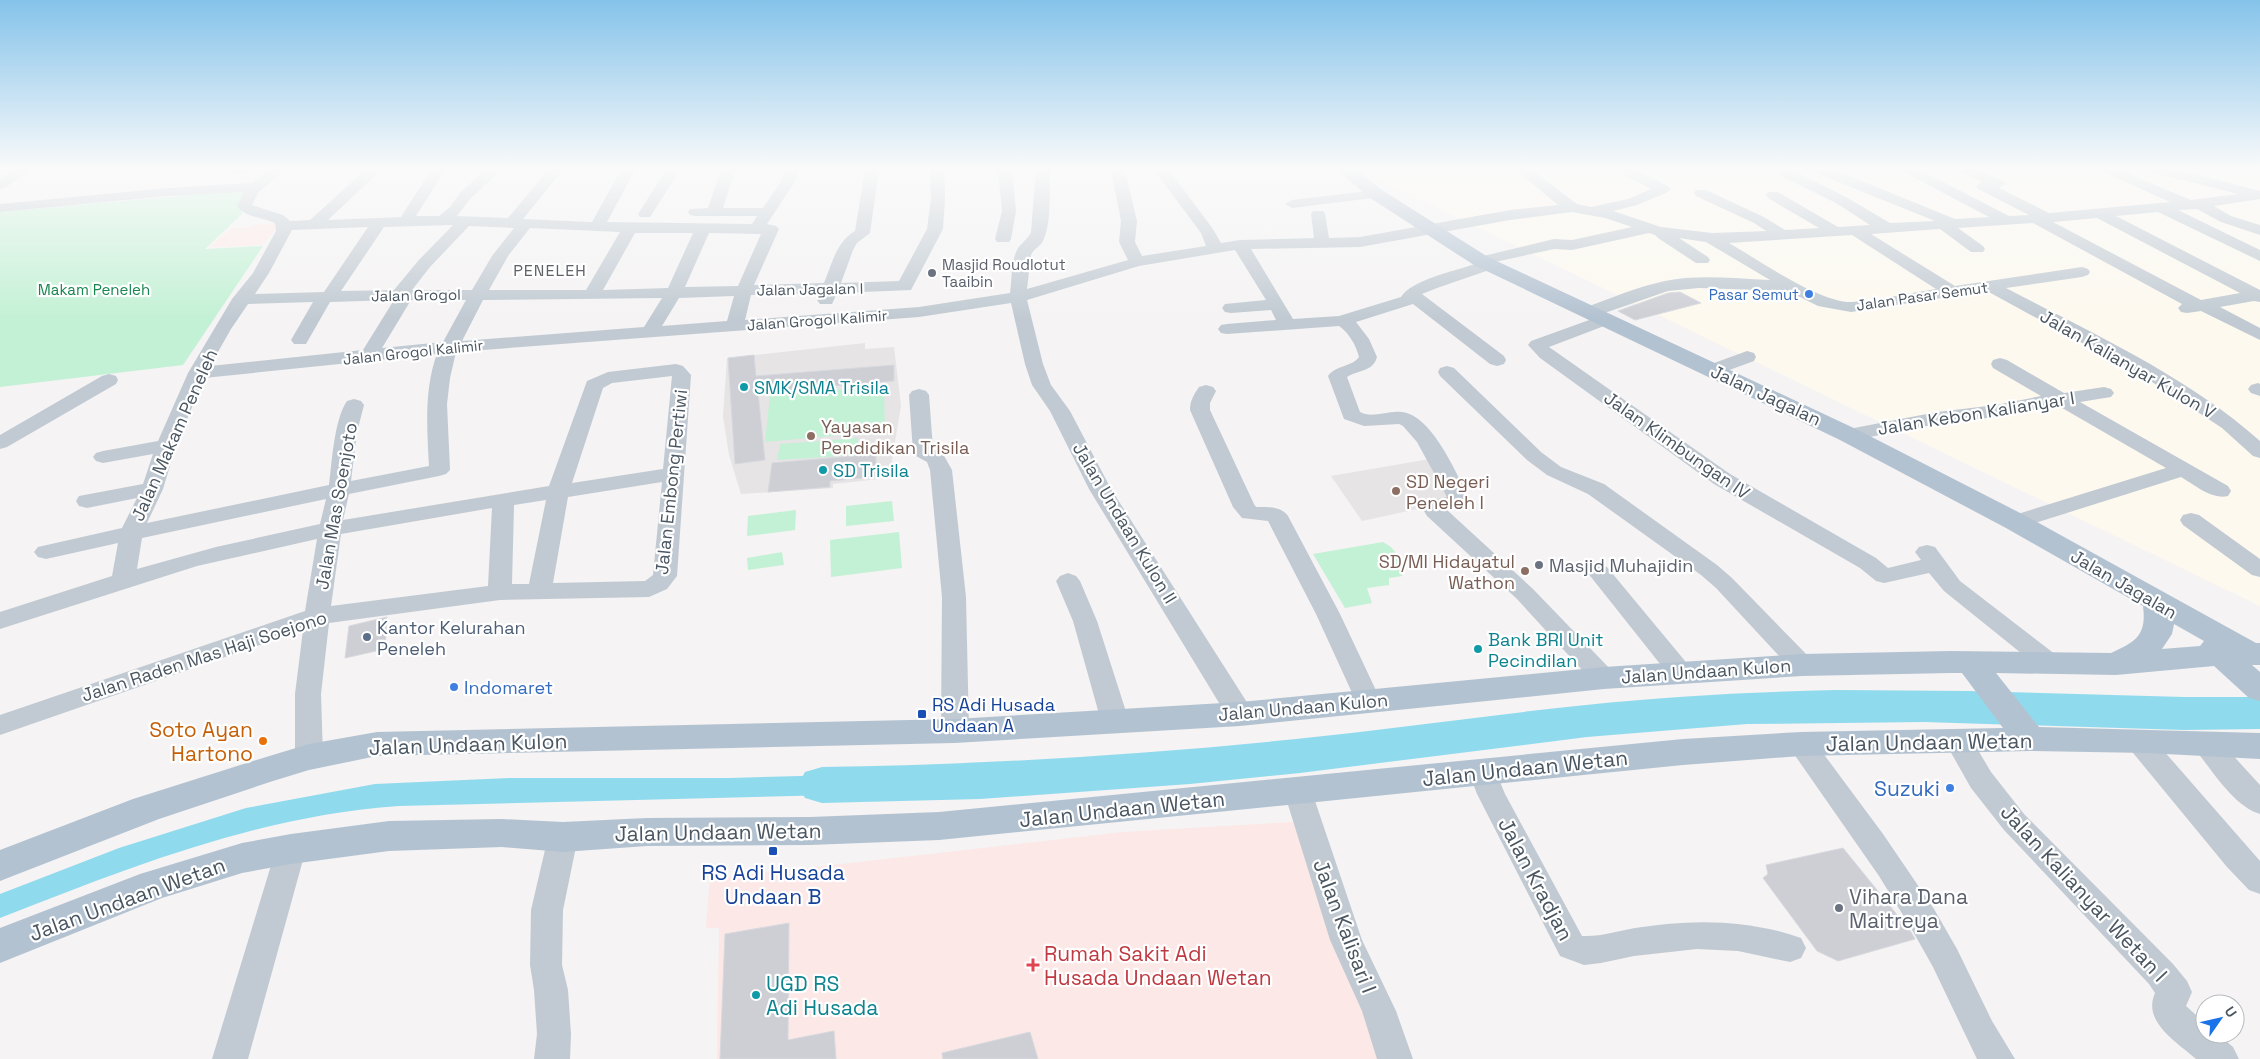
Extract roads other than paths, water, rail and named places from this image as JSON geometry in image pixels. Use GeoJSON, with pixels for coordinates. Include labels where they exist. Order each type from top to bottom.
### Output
{"type":"FeatureCollection","features":[{"type":"Feature","properties":{"kind":"main road","name":"Jalan Jagalan"},"geometry":{"type":"LineString","coordinates":[[1415,219],[1485,263],[1849,435],[2016,522],[2157,603],[2257,656]]}},
{"type":"Feature","properties":{"kind":"main road"},"geometry":{"type":"LineString","coordinates":[[2116,664],[2145,650],[2152,642],[2159,624],[2157,603]]}},
{"type":"Feature","properties":{"kind":"main road"},"geometry":{"type":"LineString","coordinates":[[2188,620],[2219,655],[2260,690]]}},
{"type":"Feature","properties":{"kind":"main road","name":"Jalan Undaan Kulon"},"geometry":{"type":"LineString","coordinates":[[0,866],[146,809],[309,757],[386,744],[955,731],[1240,714],[1604,678],[1802,665],[1976,669],[2051,664],[2116,664],[2219,655],[2257,656]]}},
{"type":"Feature","properties":{"kind":"main road"},"geometry":{"type":"LineString","coordinates":[[1976,669],[2023,729]]}},
{"type":"Feature","properties":{"kind":"main road","name":"Jalan Undaan Wetan"},"geometry":{"type":"LineString","coordinates":[[0,946],[153,885],[242,858],[291,849],[399,836],[502,833],[563,837],[647,832],[810,831],[939,826],[1298,792],[1683,752],[1801,744],[1960,742],[2023,729],[2139,741],[2260,746]]}},
{"type":"Feature","properties":{"kind":"street"},"geometry":{"type":"LineString","coordinates":[[279,219],[284,226],[380,221],[443,220],[519,224],[600,222],[615,219]]}},
{"type":"Feature","properties":{"kind":"street"},"geometry":{"type":"LineString","coordinates":[[315,224],[320,219]]}},
{"type":"Feature","properties":{"kind":"street"},"geometry":{"type":"LineString","coordinates":[[46,552],[439,470],[436,428],[438,392],[449,347],[477,294],[514,236],[522,219]]}},
{"type":"Feature","properties":{"kind":"street"},"geometry":{"type":"LineString","coordinates":[[755,228],[761,219]]}},
{"type":"Feature","properties":{"kind":"street"},"geometry":{"type":"LineString","coordinates":[[820,320],[831,286],[851,240],[862,233],[864,219]]}},
{"type":"Feature","properties":{"kind":"street","name":"Jalan Jagalan I"},"geometry":{"type":"LineString","coordinates":[[591,295],[831,286],[893,287],[906,285],[935,229],[936,219]]}},
{"type":"Feature","properties":{"kind":"street"},"geometry":{"type":"LineString","coordinates":[[1003,239],[1007,219]]}},
{"type":"Feature","properties":{"kind":"street"},"geometry":{"type":"LineString","coordinates":[[1018,297],[1023,255],[1026,248],[1035,242],[1039,232],[1040,219]]}},
{"type":"Feature","properties":{"kind":"street"},"geometry":{"type":"LineString","coordinates":[[1129,219],[1127,242],[1137,262]]}},
{"type":"Feature","properties":{"kind":"street"},"geometry":{"type":"LineString","coordinates":[[1198,219],[1208,232],[1215,248]]}},
{"type":"Feature","properties":{"kind":"street"},"geometry":{"type":"LineString","coordinates":[[1319,219],[1322,243]]}},
{"type":"Feature","properties":{"kind":"street","name":"Jalan Grogol Kalimir"},"geometry":{"type":"LineString","coordinates":[[197,373],[449,347],[919,312],[953,305],[1018,297],[1137,262],[1215,248],[1360,242],[1485,219]]}},
{"type":"Feature","properties":{"kind":"street"},"geometry":{"type":"LineString","coordinates":[[1624,219],[1654,230],[1712,238],[1782,236],[2015,219]]}},
{"type":"Feature","properties":{"kind":"street"},"geometry":{"type":"LineString","coordinates":[[1729,219],[1755,237]]}},
{"type":"Feature","properties":{"kind":"street"},"geometry":{"type":"LineString","coordinates":[[1757,219],[1782,236]]}},
{"type":"Feature","properties":{"kind":"street"},"geometry":{"type":"LineString","coordinates":[[1817,219],[1836,232]]}},
{"type":"Feature","properties":{"kind":"street"},"geometry":{"type":"LineString","coordinates":[[1872,219],[1888,229]]}},
{"type":"Feature","properties":{"kind":"street"},"geometry":{"type":"LineString","coordinates":[[1937,219],[1948,224],[1977,249]]}},
{"type":"Feature","properties":{"kind":"street"},"geometry":{"type":"LineString","coordinates":[[2044,219],[2196,306],[2260,335]]}},
{"type":"Feature","properties":{"kind":"street"},"geometry":{"type":"LineString","coordinates":[[2111,219],[2258,296]]}},
{"type":"Feature","properties":{"kind":"street"},"geometry":{"type":"LineString","coordinates":[[2185,219],[2260,256]]}},
{"type":"Feature","properties":{"kind":"street"},"geometry":{"type":"LineString","coordinates":[[2227,219],[2260,230]]}},
{"type":"Feature","properties":{"kind":"street"},"geometry":{"type":"LineString","coordinates":[[300,340],[380,221]]}},
{"type":"Feature","properties":{"kind":"street"},"geometry":{"type":"LineString","coordinates":[[369,356],[402,296],[424,264],[465,222]]}},
{"type":"Feature","properties":{"kind":"street"},"geometry":{"type":"LineString","coordinates":[[600,222],[634,228],[704,227],[772,230],[744,290],[735,326]]}},
{"type":"Feature","properties":{"kind":"street","name":"Jalan Makam Peneleh"},"geometry":{"type":"LineString","coordinates":[[122,579],[131,533],[152,489],[166,446],[197,373],[241,299],[261,272],[280,239],[284,226]]}},
{"type":"Feature","properties":{"kind":"street"},"geometry":{"type":"LineString","coordinates":[[649,332],[674,292],[704,227]]}},
{"type":"Feature","properties":{"kind":"street"},"geometry":{"type":"LineString","coordinates":[[591,295],[634,228]]}},
{"type":"Feature","properties":{"kind":"street"},"geometry":{"type":"LineString","coordinates":[[1226,329],[1340,322],[1407,301],[1411,294],[1431,284],[1485,263],[1554,244],[1572,245],[1654,230],[1702,260]]}},
{"type":"Feature","properties":{"kind":"street"},"geometry":{"type":"LineString","coordinates":[[1856,231],[1952,292]]}},
{"type":"Feature","properties":{"kind":"street"},"geometry":{"type":"LineString","coordinates":[[1712,238],[1791,286]]}},
{"type":"Feature","properties":{"kind":"street"},"geometry":{"type":"LineString","coordinates":[[1240,246],[1277,304],[1287,325]]}},
{"type":"Feature","properties":{"kind":"street","name":"Jalan Pasar Semut"},"geometry":{"type":"LineString","coordinates":[[1598,316],[1635,295],[1667,286],[1699,283],[1791,286],[1824,302],[1851,307],[2082,272]]}},
{"type":"Feature","properties":{"kind":"street","name":"Jalan Kalianyar Kulon V"},"geometry":{"type":"LineString","coordinates":[[1990,286],[2153,374],[2230,424],[2260,452]]}},
{"type":"Feature","properties":{"kind":"street","name":"Jalan Grogol"},"geometry":{"type":"LineString","coordinates":[[241,299],[477,294],[591,295]]}},
{"type":"Feature","properties":{"kind":"street"},"geometry":{"type":"LineString","coordinates":[[1411,294],[1497,360]]}},
{"type":"Feature","properties":{"kind":"street"},"geometry":{"type":"LineString","coordinates":[[2196,306],[2258,296]]}},
{"type":"Feature","properties":{"kind":"street","name":"Jalan Undaan Kulon II"},"geometry":{"type":"LineString","coordinates":[[1018,297],[1034,364],[1042,385],[1060,411],[1100,489],[1240,714]]}},
{"type":"Feature","properties":{"kind":"street"},"geometry":{"type":"LineString","coordinates":[[1231,308],[1277,304]]}},
{"type":"Feature","properties":{"kind":"street","name":"Jalan Klimbungan IV"},"geometry":{"type":"LineString","coordinates":[[1598,316],[1537,345],[1546,354],[1722,480],[1868,563],[1884,576],[1931,558],[1952,586],[2051,664]]}},
{"type":"Feature","properties":{"kind":"street"},"geometry":{"type":"LineString","coordinates":[[1340,322],[1351,326],[1366,349],[1368,358],[1366,363],[1360,367],[1342,371],[1337,376],[1351,415],[1364,421],[1403,418],[1412,422],[1438,457],[1459,500],[1437,506],[1435,511],[1525,594],[1604,678]]}},
{"type":"Feature","properties":{"kind":"street"},"geometry":{"type":"LineString","coordinates":[[1713,370],[1747,357]]}},
{"type":"Feature","properties":{"kind":"street"},"geometry":{"type":"LineString","coordinates":[[2000,364],[2220,491]]}},
{"type":"Feature","properties":{"kind":"street","name":"Jalan Embong Pertiwi"},"geometry":{"type":"LineString","coordinates":[[558,492],[594,384],[600,381],[664,370],[676,370],[682,375],[665,576],[659,584]]}},
{"type":"Feature","properties":{"kind":"street"},"geometry":{"type":"LineString","coordinates":[[1447,372],[1534,456],[1549,467],[1596,489],[1714,574],[1802,665]]}},
{"type":"Feature","properties":{"kind":"street"},"geometry":{"type":"LineString","coordinates":[[0,443],[109,380]]}},
{"type":"Feature","properties":{"kind":"street"},"geometry":{"type":"LineString","coordinates":[[1206,391],[1200,403],[1200,410],[1244,507],[1250,513],[1277,516],[1328,614],[1368,701]]}},
{"type":"Feature","properties":{"kind":"street","name":"Jalan Kebon Kalianyar I"},"geometry":{"type":"LineString","coordinates":[[1849,435],[1890,426],[2104,393]]}},
{"type":"Feature","properties":{"kind":"street"},"geometry":{"type":"LineString","coordinates":[[920,395],[922,452],[936,458],[941,470],[954,597],[955,731]]}},
{"type":"Feature","properties":{"kind":"street","name":"Jalan Mas Soenjoto"},"geometry":{"type":"LineString","coordinates":[[309,757],[308,694],[316,616],[330,529],[339,490],[347,432],[354,405]]}},
{"type":"Feature","properties":{"kind":"street"},"geometry":{"type":"LineString","coordinates":[[103,457],[166,446]]}},
{"type":"Feature","properties":{"kind":"street"},"geometry":{"type":"LineString","coordinates":[[2016,522],[2182,470]]}},
{"type":"Feature","properties":{"kind":"street"},"geometry":{"type":"LineString","coordinates":[[0,621],[122,579],[218,554],[330,529],[503,499],[674,474]]}},
{"type":"Feature","properties":{"kind":"street"},"geometry":{"type":"LineString","coordinates":[[87,501],[152,489]]}},
{"type":"Feature","properties":{"kind":"street"},"geometry":{"type":"LineString","coordinates":[[539,592],[558,492]]}},
{"type":"Feature","properties":{"kind":"street"},"geometry":{"type":"LineString","coordinates":[[500,592],[503,499]]}},
{"type":"Feature","properties":{"kind":"street"},"geometry":{"type":"LineString","coordinates":[[2191,520],[2260,570]]}},
{"type":"Feature","properties":{"kind":"street"},"geometry":{"type":"LineString","coordinates":[[1600,572],[1682,673]]}},
{"type":"Feature","properties":{"kind":"street"},"geometry":{"type":"LineString","coordinates":[[1068,580],[1085,621],[1116,721]]}},
{"type":"Feature","properties":{"kind":"street","name":"Jalan Raden Mas Haji Soejono"},"geometry":{"type":"LineString","coordinates":[[0,725],[316,616],[500,592],[649,589],[659,584]]}},
{"type":"Feature","properties":{"kind":"street"},"geometry":{"type":"LineString","coordinates":[[2139,741],[2238,858],[2260,881]]}},
{"type":"Feature","properties":{"kind":"street","name":"Jalan Kalianyar Wetan I"},"geometry":{"type":"LineString","coordinates":[[1960,742],[1981,780],[2014,822],[2162,974],[2175,992],[2168,1002],[2170,1014],[2220,1059]]}},
{"type":"Feature","properties":{"kind":"street"},"geometry":{"type":"LineString","coordinates":[[1801,744],[1878,851],[1938,946],[1969,1013],[1997,1059]]}},
{"type":"Feature","properties":{"kind":"street"},"geometry":{"type":"LineString","coordinates":[[2207,744],[2239,784],[2260,803]]}},
{"type":"Feature","properties":{"kind":"street","name":"Jalan Kradjan"},"geometry":{"type":"LineString","coordinates":[[1483,772],[1491,794],[1571,946],[1575,950],[1584,952],[1636,942],[1706,934],[1733,936],[1790,948]]}},
{"type":"Feature","properties":{"kind":"street","name":"Jalan Kalisari I"},"geometry":{"type":"LineString","coordinates":[[1298,792],[1346,940],[1379,1011],[1395,1059]]}},
{"type":"Feature","properties":{"kind":"street"},"geometry":{"type":"LineString","coordinates":[[552,1059],[554,1034],[546,965],[547,910],[563,837]]}},
{"type":"Feature","properties":{"kind":"street"},"geometry":{"type":"LineString","coordinates":[[230,1059],[291,849]]}},
{"type":"Feature","properties":{"kind":"water"},"geometry":{"type":"Polygon","coordinates":[[[876,774],[872,794],[399,806],[346,812],[245,832],[195,847],[98,880],[0,918],[0,894],[119,848],[246,808],[375,784],[509,778],[730,778],[876,774]]]}},
{"type":"Feature","properties":{"kind":"waterway"},"geometry":{"type":"LineString","coordinates":[[822,785],[980,781],[1190,767],[1300,756],[1587,721],[1747,708],[1924,706],[2184,714],[2260,713]]}},
{"type":"Feature","properties":{"kind":"place","name":"Masjid Roudlotut Taaibin"},"geometry":{"type":"Point","coordinates":[932,273]}},
{"type":"Feature","properties":{"kind":"place","name":"Pasar Semut"},"geometry":{"type":"Point","coordinates":[1809,294]}},
{"type":"Feature","properties":{"kind":"place","name":"SMK/SMA Trisila"},"geometry":{"type":"Point","coordinates":[744,387]}},
{"type":"Feature","properties":{"kind":"place","name":"Yayasan Pendidikan Trisila"},"geometry":{"type":"Point","coordinates":[811,436]}},
{"type":"Feature","properties":{"kind":"place","name":"SD Trisila"},"geometry":{"type":"Point","coordinates":[823,470]}},
{"type":"Feature","properties":{"kind":"place","name":"SD Negeri Peneleh I"},"geometry":{"type":"Point","coordinates":[1396,491]}},
{"type":"Feature","properties":{"kind":"place","name":"Masjid Muhajidin"},"geometry":{"type":"Point","coordinates":[1539,565]}},
{"type":"Feature","properties":{"kind":"place","name":"SD/MI Hidayatul Wathon"},"geometry":{"type":"Point","coordinates":[1525,571]}},
{"type":"Feature","properties":{"kind":"place","name":"Kantor Kelurahan Peneleh"},"geometry":{"type":"Point","coordinates":[367,637]}},
{"type":"Feature","properties":{"kind":"place","name":"Bank BRI Unit Pecindilan"},"geometry":{"type":"Point","coordinates":[1478,649]}},
{"type":"Feature","properties":{"kind":"place","name":"Indomaret"},"geometry":{"type":"Point","coordinates":[454,687]}},
{"type":"Feature","properties":{"kind":"place","name":"RS Adi Husada Undaan A"},"geometry":{"type":"Point","coordinates":[922,714]}},
{"type":"Feature","properties":{"kind":"place","name":"Soto Ayan Hartono"},"geometry":{"type":"Point","coordinates":[263,741]}},
{"type":"Feature","properties":{"kind":"place","name":"Suzuki"},"geometry":{"type":"Point","coordinates":[1950,788]}},
{"type":"Feature","properties":{"kind":"place","name":"RS Adi Husada Undaan B"},"geometry":{"type":"Point","coordinates":[773,851]}},
{"type":"Feature","properties":{"kind":"place","name":"Vihara Dana Maitreya"},"geometry":{"type":"Point","coordinates":[1839,908]}},
{"type":"Feature","properties":{"kind":"place","name":"Rumah Sakit Adi Husada Undaan Wetan"},"geometry":{"type":"Point","coordinates":[1033,965]}},
{"type":"Feature","properties":{"kind":"place","name":"UGD RS Adi Husada"},"geometry":{"type":"Point","coordinates":[756,995]}},
{"type":"Feature","properties":{"kind":"district","name":"PENELEH"},"geometry":{"type":"Point","coordinates":[550,270]}},
{"type":"Feature","properties":{"kind":"park label","name":"Makam Peneleh"},"geometry":{"type":"Point","coordinates":[94,289]}}]}
